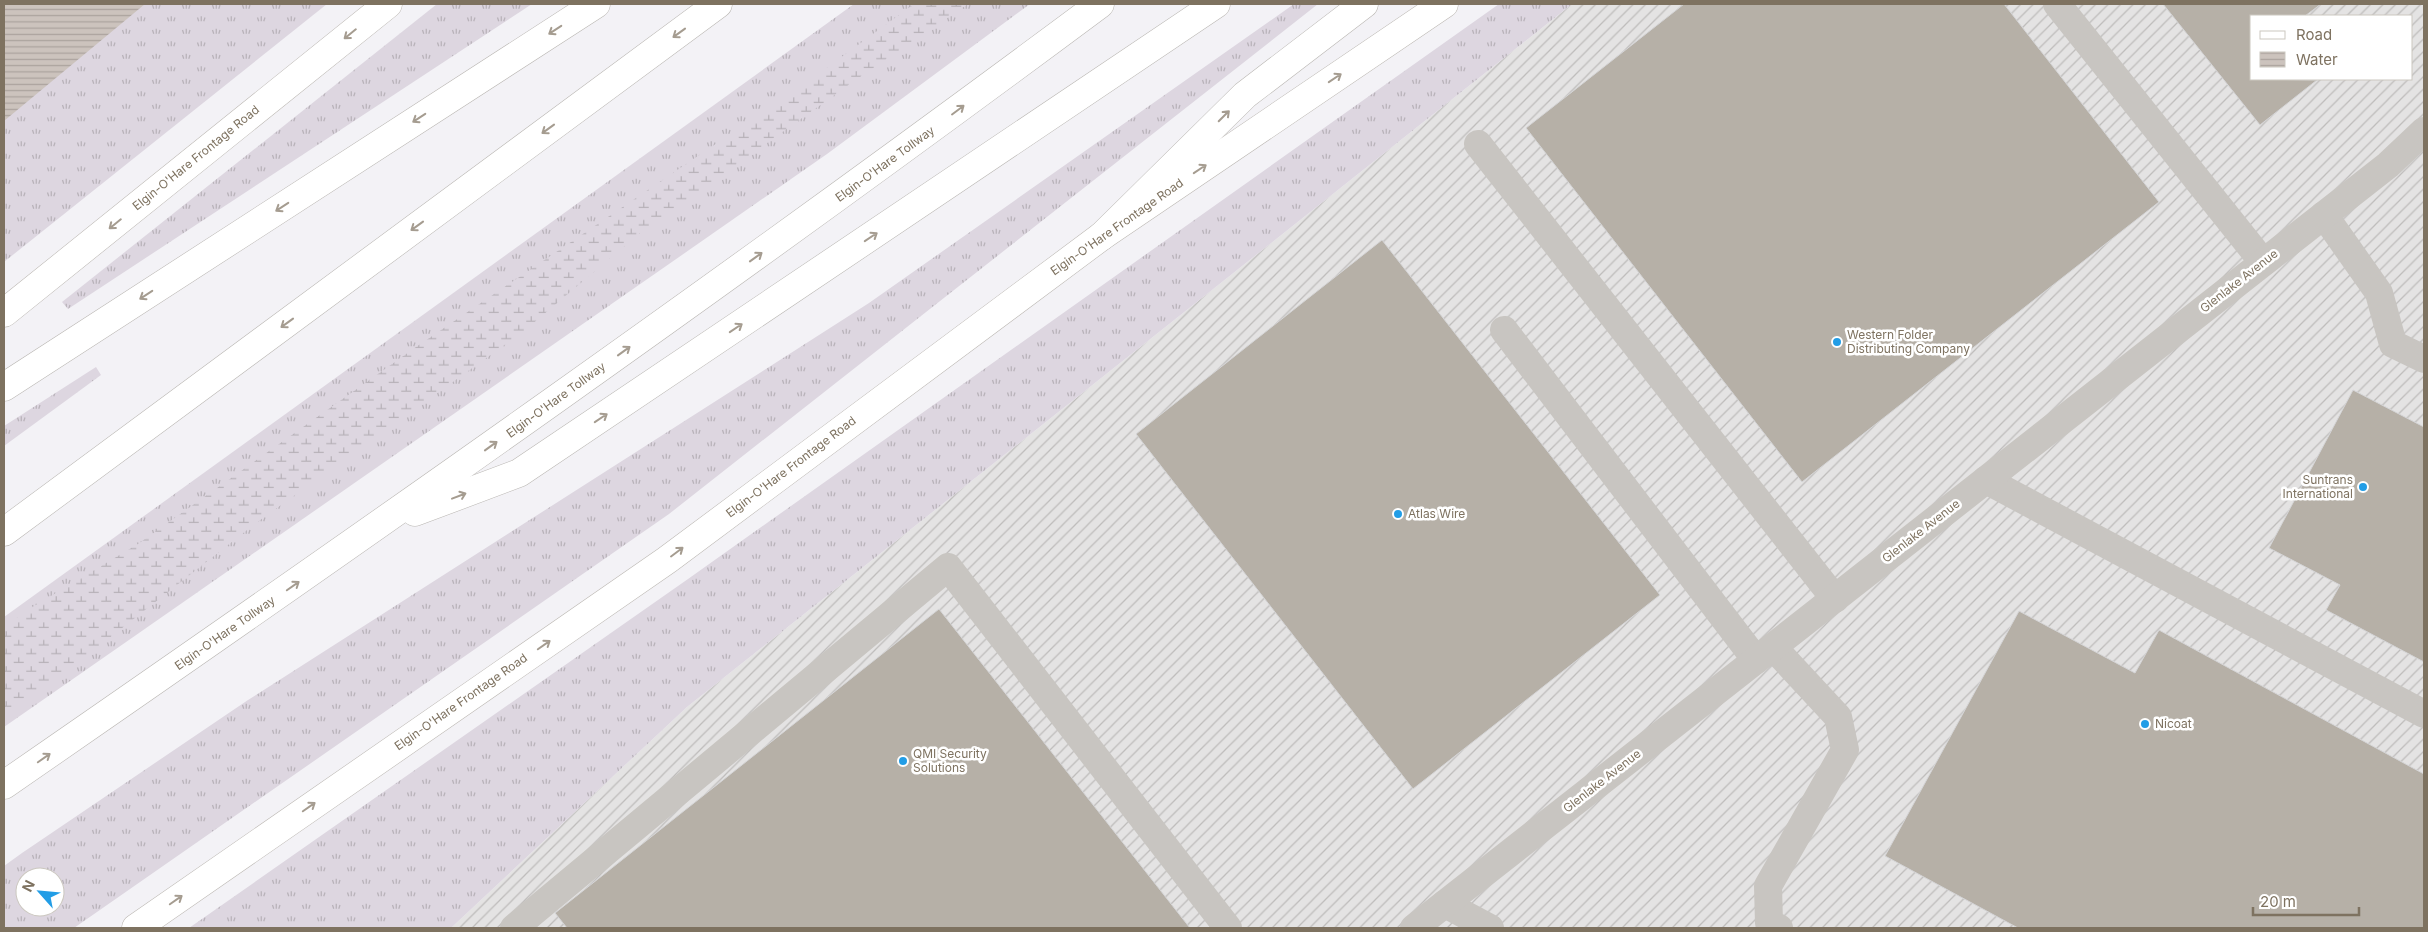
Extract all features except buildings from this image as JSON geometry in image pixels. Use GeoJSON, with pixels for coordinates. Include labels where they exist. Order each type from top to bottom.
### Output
{"type":"FeatureCollection","features":[{"type":"Feature","properties":{"kind":"main road","name":"Elgin-O'Hare Frontage Road"},"geometry":{"type":"LineString","coordinates":[[4,313],[388,4]]}},
{"type":"Feature","properties":{"kind":"main road"},"geometry":{"type":"LineString","coordinates":[[4,387],[596,4]]}},
{"type":"Feature","properties":{"kind":"main road"},"geometry":{"type":"LineString","coordinates":[[4,532],[718,4]]}},
{"type":"Feature","properties":{"kind":"main road","name":"Elgin-O'Hare Tollway"},"geometry":{"type":"LineString","coordinates":[[4,785],[381,525],[874,173],[1100,4]]}},
{"type":"Feature","properties":{"kind":"main road"},"geometry":{"type":"LineString","coordinates":[[381,525],[519,473],[1216,4]]}},
{"type":"Feature","properties":{"kind":"main road"},"geometry":{"type":"LineString","coordinates":[[1102,236],[1245,95],[1364,4]]}},
{"type":"Feature","properties":{"kind":"main road","name":"Elgin-O'Hare Frontage Road"},"geometry":{"type":"LineString","coordinates":[[136,928],[666,560],[1102,236],[1444,4]]}},
{"type":"Feature","properties":{"kind":"street"},"geometry":{"type":"LineString","coordinates":[[2057,4],[2263,262]]}},
{"type":"Feature","properties":{"kind":"street","name":"Glenlake Avenue"},"geometry":{"type":"LineString","coordinates":[[1414,928],[2388,165],[2424,131]]}},
{"type":"Feature","properties":{"kind":"street"},"geometry":{"type":"LineString","coordinates":[[1478,144],[1835,599]]}},
{"type":"Feature","properties":{"kind":"street"},"geometry":{"type":"LineString","coordinates":[[2324,215],[2380,293],[2392,344],[2424,359]]}},
{"type":"Feature","properties":{"kind":"street"},"geometry":{"type":"LineString","coordinates":[[1504,330],[1764,654],[1838,718],[1845,750],[1768,886],[1769,923],[1779,928]]}},
{"type":"Feature","properties":{"kind":"street"},"geometry":{"type":"LineString","coordinates":[[1986,480],[2424,714]]}},
{"type":"Feature","properties":{"kind":"street"},"geometry":{"type":"LineString","coordinates":[[514,928],[948,567],[1228,928]]}},
{"type":"Feature","properties":{"kind":"street"},"geometry":{"type":"LineString","coordinates":[[1445,904],[1490,928]]}},
{"type":"Feature","properties":{"kind":"shaded area"},"geometry":{"type":"Polygon","coordinates":[[[1572,4],[2424,4],[2424,928],[451,928],[687,707],[1572,4]]]}},
{"type":"Feature","properties":{"kind":"green space"},"geometry":{"type":"Polygon","coordinates":[[[4,4],[327,4],[4,262],[4,4]]]}},
{"type":"Feature","properties":{"kind":"green space"},"geometry":{"type":"Polygon","coordinates":[[[437,4],[532,4],[68,309],[62,302],[437,4]]]}},
{"type":"Feature","properties":{"kind":"green space"},"geometry":{"type":"Polygon","coordinates":[[[854,4],[1030,4],[827,154],[4,727],[4,617],[854,4]]]}},
{"type":"Feature","properties":{"kind":"green space"},"geometry":{"type":"Polygon","coordinates":[[[914,4],[968,4],[857,79],[640,233],[524,331],[256,523],[75,665],[4,714],[4,628],[24,612],[138,544],[416,347],[810,80],[914,4]]]}},
{"type":"Feature","properties":{"kind":"green space"},"geometry":{"type":"Polygon","coordinates":[[[1294,4],[1318,4],[669,514],[74,928],[4,928],[4,866],[248,700],[869,303],[1294,4]]]}},
{"type":"Feature","properties":{"kind":"green space"},"geometry":{"type":"Polygon","coordinates":[[[1499,4],[1572,4],[687,707],[451,928],[189,928],[688,579],[1499,4]]]}},
{"type":"Feature","properties":{"kind":"green space"},"geometry":{"type":"Polygon","coordinates":[[[96,367],[101,375],[4,446],[4,426],[96,367]]]}},
{"type":"Feature","properties":{"kind":"water"},"geometry":{"type":"Polygon","coordinates":[[[4,4],[145,4],[4,121],[4,4]]]}},
{"type":"Feature","properties":{"kind":"place","name":"Western Folder Distributing Company"},"geometry":{"type":"Point","coordinates":[1837,342]}},
{"type":"Feature","properties":{"kind":"place","name":"Suntrans International"},"geometry":{"type":"Point","coordinates":[2363,487]}},
{"type":"Feature","properties":{"kind":"place","name":"Atlas Wire"},"geometry":{"type":"Point","coordinates":[1398,514]}},
{"type":"Feature","properties":{"kind":"place","name":"Nicoat"},"geometry":{"type":"Point","coordinates":[2145,724]}},
{"type":"Feature","properties":{"kind":"place","name":"QMI Security Solutions"},"geometry":{"type":"Point","coordinates":[903,761]}}]}
